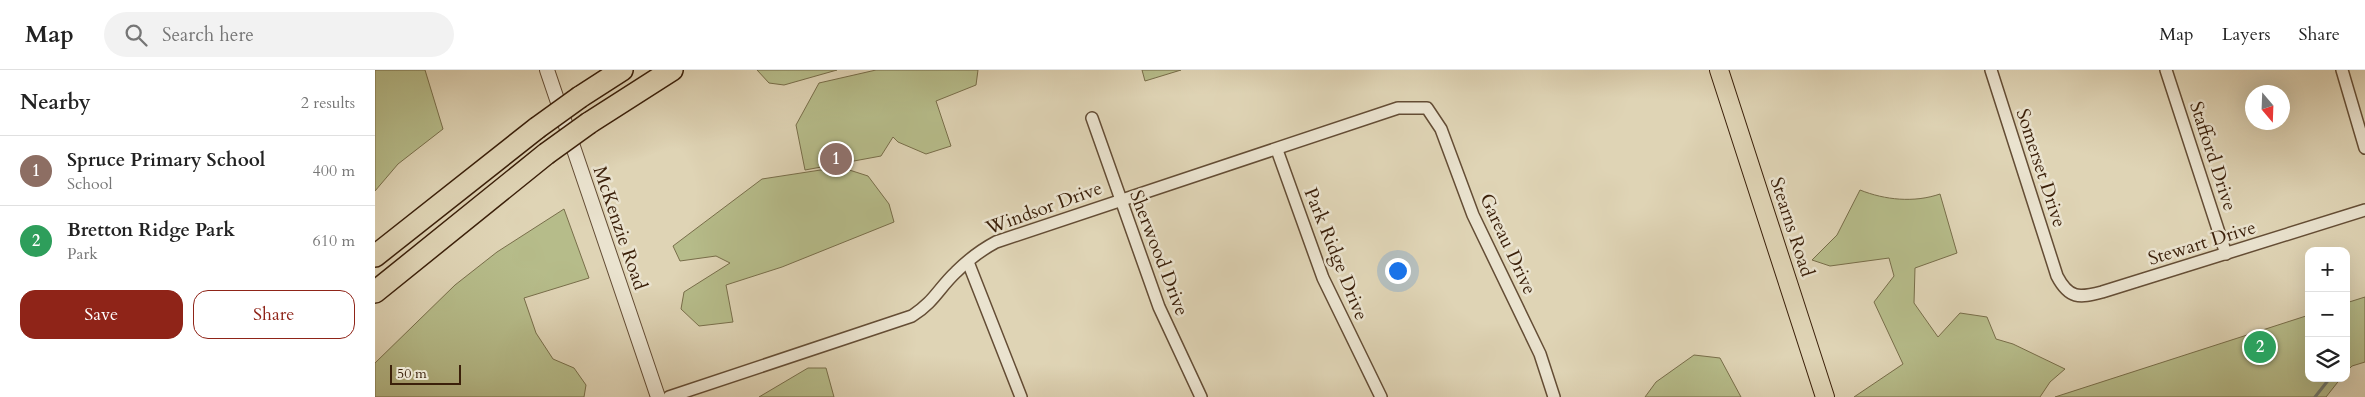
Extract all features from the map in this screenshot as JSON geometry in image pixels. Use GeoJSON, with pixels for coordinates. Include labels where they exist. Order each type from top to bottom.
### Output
{"type":"FeatureCollection","features":[{"type":"Feature","properties":{"kind":"highway"},"geometry":{"type":"LineString","coordinates":[[375,256],[537,128],[621,70]]}},
{"type":"Feature","properties":{"kind":"highway"},"geometry":{"type":"LineString","coordinates":[[375,292],[546,154],[589,123],[672,70]]}},
{"type":"Feature","properties":{"kind":"main road","name":"Stearns Road"},"geometry":{"type":"LineString","coordinates":[[1719,70],[1825,397]]}},
{"type":"Feature","properties":{"kind":"street","name":"McKenzie Road"},"geometry":{"type":"LineString","coordinates":[[547,70],[659,397]]}},
{"type":"Feature","properties":{"kind":"street","name":"Somerset Drive"},"geometry":{"type":"LineString","coordinates":[[1991,70],[2057,276]]}},
{"type":"Feature","properties":{"kind":"street","name":"Stafford Drive"},"geometry":{"type":"LineString","coordinates":[[2166,70],[2226,254]]}},
{"type":"Feature","properties":{"kind":"street"},"geometry":{"type":"LineString","coordinates":[[2342,70],[2365,148]]}},
{"type":"Feature","properties":{"kind":"street","name":"Windsor Drive"},"geometry":{"type":"LineString","coordinates":[[669,397],[912,316],[928,306],[955,273],[983,249],[996,242],[1120,199],[1277,150],[1398,108],[1427,108]]}},
{"type":"Feature","properties":{"kind":"street","name":"Gareau Drive"},"geometry":{"type":"LineString","coordinates":[[1427,108],[1441,129],[1473,215],[1540,354],[1554,397]]}},
{"type":"Feature","properties":{"kind":"street","name":"Sherwood Drive"},"geometry":{"type":"LineString","coordinates":[[1092,118],[1159,306],[1201,397]]}},
{"type":"Feature","properties":{"kind":"street","name":"Park Ridge Drive"},"geometry":{"type":"LineString","coordinates":[[1277,150],[1323,278],[1381,397]]}},
{"type":"Feature","properties":{"kind":"street","name":"Stewart Drive"},"geometry":{"type":"LineString","coordinates":[[2057,276],[2063,287],[2074,296],[2089,296],[2365,210]]}},
{"type":"Feature","properties":{"kind":"street"},"geometry":{"type":"LineString","coordinates":[[968,262],[1021,397]]}},
{"type":"Feature","properties":{"kind":"green space"},"geometry":{"type":"Polygon","coordinates":[[[375,70],[425,70],[443,129],[398,164],[375,191],[375,70]]]}},
{"type":"Feature","properties":{"kind":"green space"},"geometry":{"type":"Polygon","coordinates":[[[757,70],[837,70],[784,85],[769,83],[757,70]]]}},
{"type":"Feature","properties":{"kind":"green space"},"geometry":{"type":"Polygon","coordinates":[[[876,70],[978,70],[976,85],[936,101],[951,146],[926,154],[898,142],[893,137],[881,156],[805,170],[796,125],[819,83],[876,70]]]}},
{"type":"Feature","properties":{"kind":"green space"},"geometry":{"type":"Polygon","coordinates":[[[1142,70],[1181,70],[1145,81],[1142,70]]]}},
{"type":"Feature","properties":{"kind":"green space"},"geometry":{"type":"Polygon","coordinates":[[[840,167],[868,176],[889,204],[894,222],[782,267],[726,285],[733,322],[699,326],[681,309],[684,292],[730,263],[716,256],[680,261],[673,246],[762,179],[840,167]]]}},
{"type":"Feature","properties":{"kind":"green space"},"geometry":{"type":"Polygon","coordinates":[[[1860,190],[1879,196],[1900,199],[1920,199],[1940,194],[1957,253],[1915,268],[1914,303],[1938,337],[1960,313],[1987,317],[1996,339],[2013,344],[2065,369],[2050,382],[2040,397],[1854,397],[1903,364],[1874,302],[1894,276],[1889,258],[1830,266],[1812,260],[1837,235],[1860,190]]]}},
{"type":"Feature","properties":{"kind":"green space"},"geometry":{"type":"Polygon","coordinates":[[[564,209],[589,278],[524,298],[536,333],[553,359],[574,368],[586,385],[584,397],[375,397],[375,363],[455,285],[497,252],[564,209]]]}},
{"type":"Feature","properties":{"kind":"green space"},"geometry":{"type":"Polygon","coordinates":[[[2365,297],[2365,362],[2350,368],[2350,337],[2350,302],[2365,297]]]}},
{"type":"Feature","properties":{"kind":"green space"},"geometry":{"type":"Polygon","coordinates":[[[2305,316],[2305,382],[2338,382],[2326,397],[2055,397],[2305,316]]]}},
{"type":"Feature","properties":{"kind":"green space"},"geometry":{"type":"Polygon","coordinates":[[[1694,355],[1720,358],[1741,397],[1645,397],[1656,382],[1694,355]]]}},
{"type":"Feature","properties":{"kind":"green space"},"geometry":{"type":"Polygon","coordinates":[[[808,368],[826,368],[834,397],[759,397],[808,368]]]}},
{"type":"Feature","properties":{"kind":"waterway"},"geometry":{"type":"LineString","coordinates":[[2315,397],[2327,382]]}},
{"type":"Feature","properties":{"kind":"place","name":"Spruce Primary School"},"geometry":{"type":"Point","coordinates":[836,159]}},
{"type":"Feature","properties":{"kind":"place","name":"Bretton Ridge Park"},"geometry":{"type":"Point","coordinates":[2260,347]}}]}
